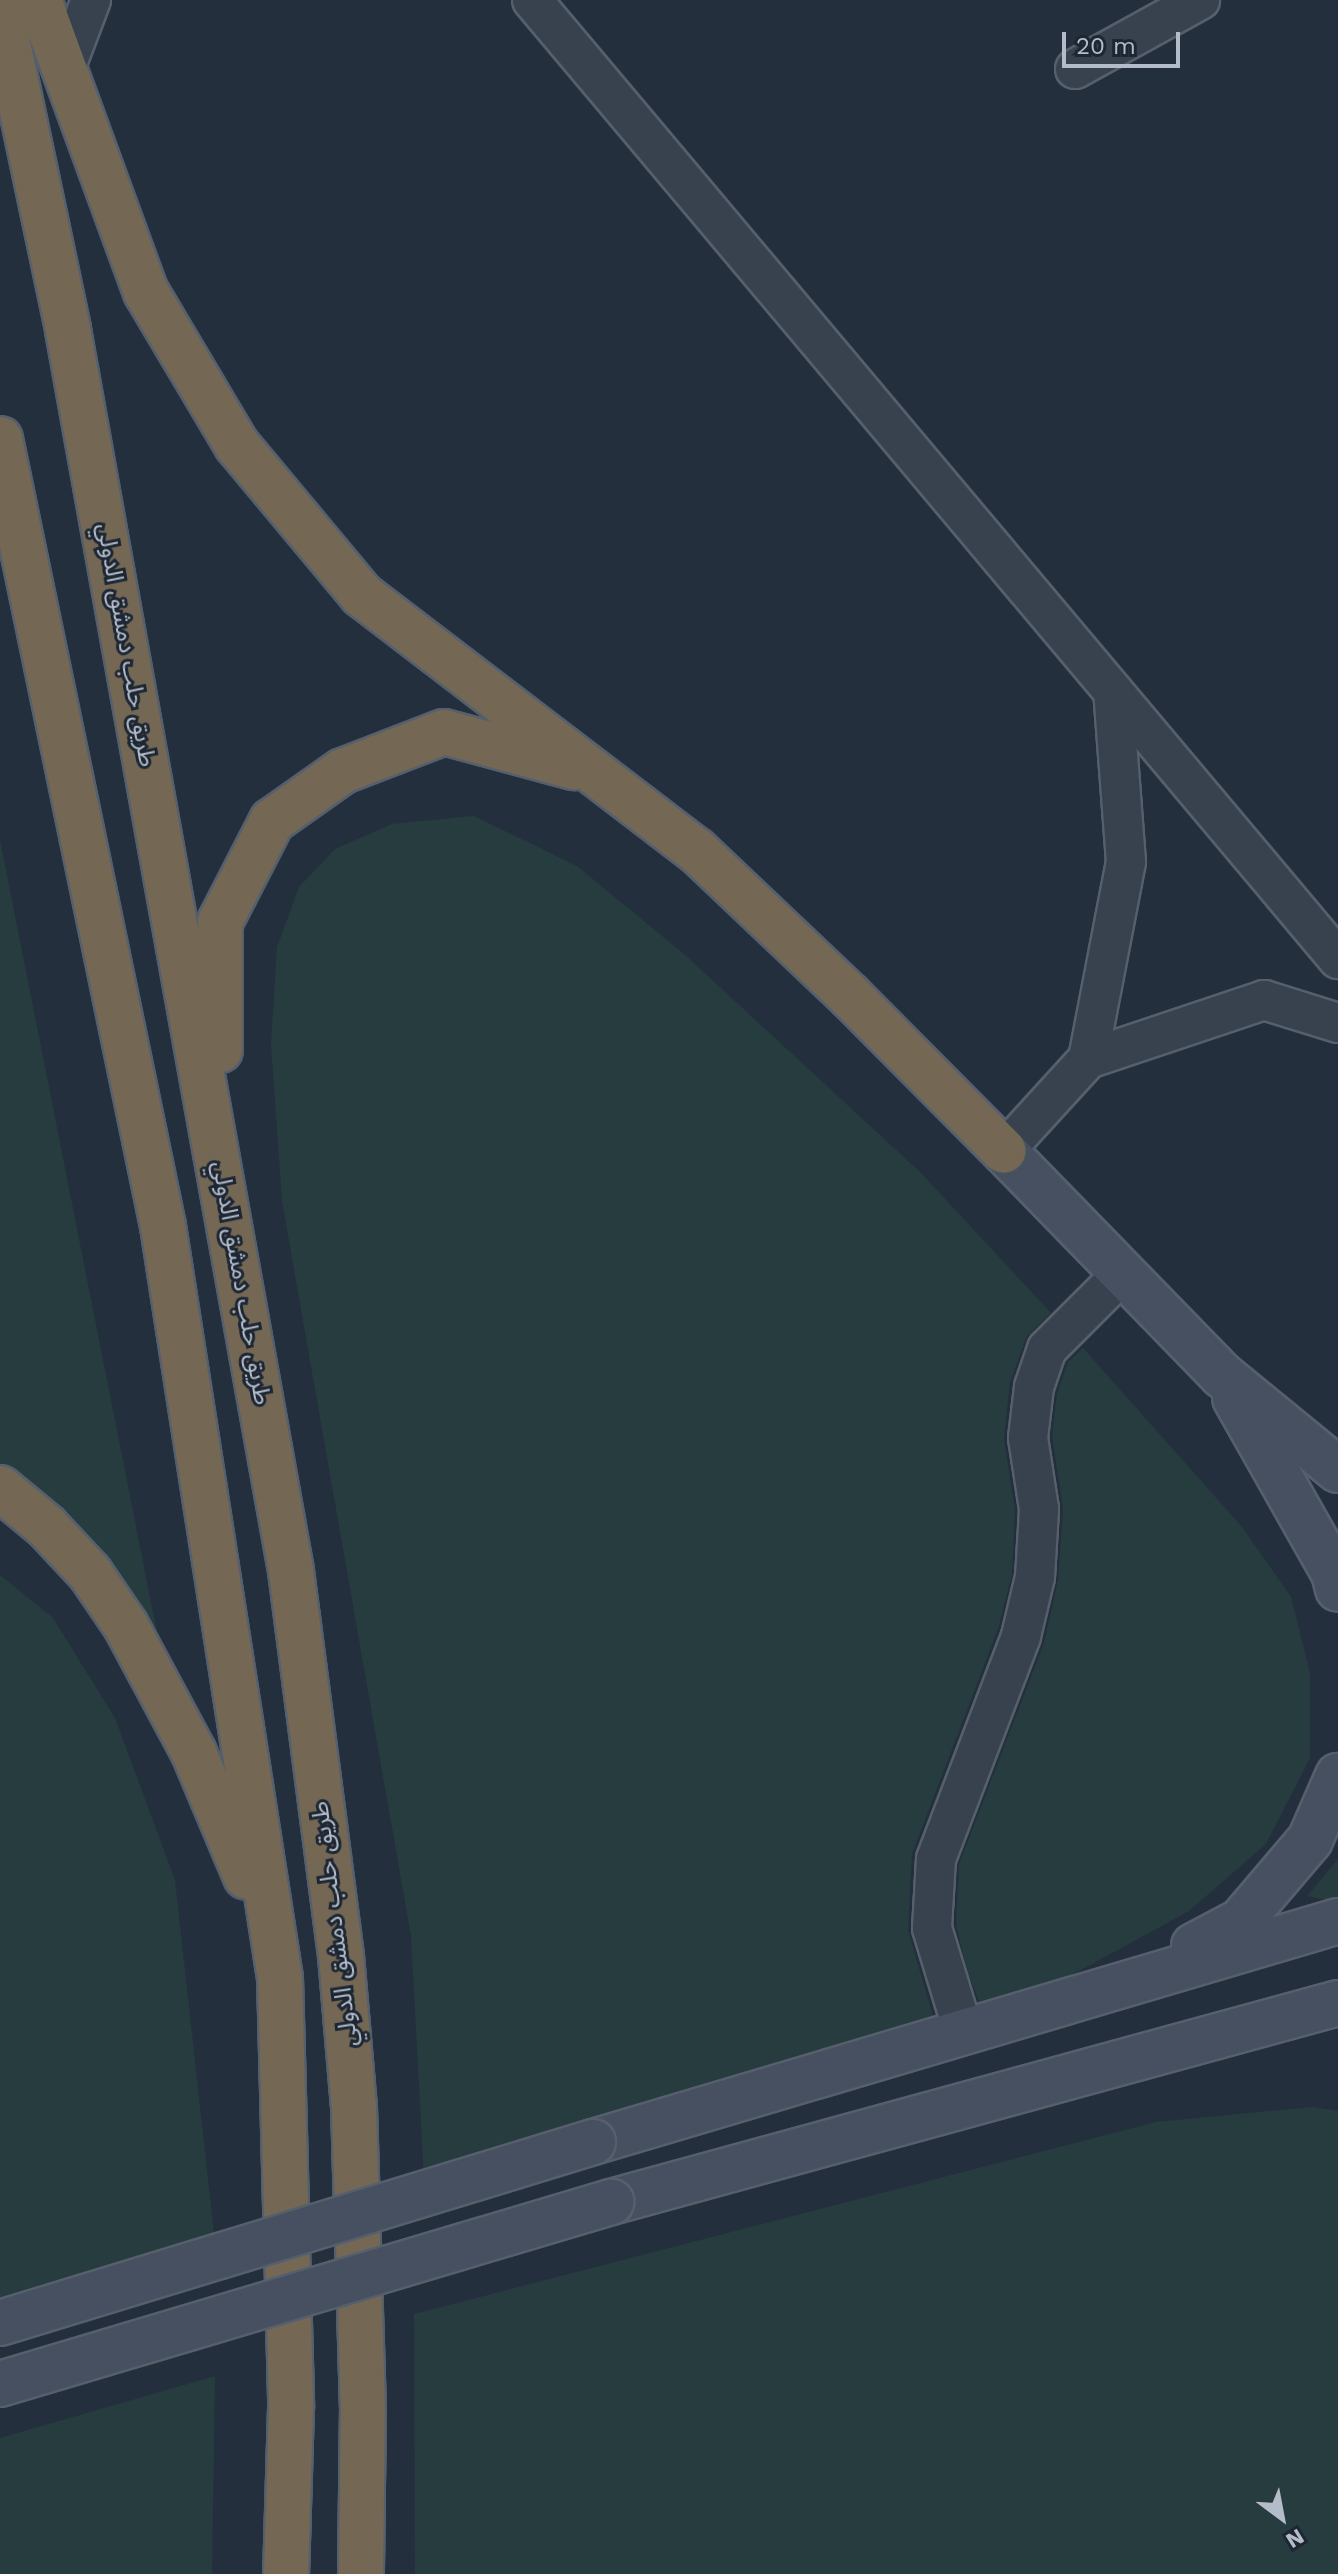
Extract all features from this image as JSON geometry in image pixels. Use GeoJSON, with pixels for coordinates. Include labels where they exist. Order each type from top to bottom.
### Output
{"type":"FeatureCollection","features":[{"type":"Feature","properties":{"kind":"highway"},"geometry":{"type":"LineString","coordinates":[[39,0],[66,66],[146,292],[237,445],[362,595],[696,850],[850,996],[1004,1151]]}},
{"type":"Feature","properties":{"kind":"highway","name":"طريق حلب دمشق الدولي"},"geometry":{"type":"LineString","coordinates":[[0,6],[68,330],[291,1571],[341,1956],[355,2138],[363,2407],[361,2574]]}},
{"type":"Feature","properties":{"kind":"highway"},"geometry":{"type":"LineString","coordinates":[[0,439],[163,1226],[280,1978],[291,2408],[286,2574]]}},
{"type":"Feature","properties":{"kind":"highway"},"geometry":{"type":"LineString","coordinates":[[0,550],[12,493]]}},
{"type":"Feature","properties":{"kind":"highway"},"geometry":{"type":"LineString","coordinates":[[219,1158],[220,922],[272,821],[343,771],[444,732],[596,773]]}},
{"type":"Feature","properties":{"kind":"highway"},"geometry":{"type":"LineString","coordinates":[[0,1488],[46,1526],[90,1573],[126,1626],[194,1753],[227,1826],[280,1978]]}},
{"type":"Feature","properties":{"kind":"main road"},"geometry":{"type":"LineString","coordinates":[[1004,1151],[1222,1375],[1338,1470]]}},
{"type":"Feature","properties":{"kind":"main road"},"geometry":{"type":"LineString","coordinates":[[1222,1375],[1334,1573],[1338,1589]]}},
{"type":"Feature","properties":{"kind":"main road"},"geometry":{"type":"LineString","coordinates":[[1132,1981],[1241,1921],[1310,1840],[1338,1776]]}},
{"type":"Feature","properties":{"kind":"main road"},"geometry":{"type":"LineString","coordinates":[[0,2323],[593,2142],[1338,1921]]}},
{"type":"Feature","properties":{"kind":"main road"},"geometry":{"type":"LineString","coordinates":[[0,2384],[611,2202],[1338,2003]]}},
{"type":"Feature","properties":{"kind":"main road"},"geometry":{"type":"LineString","coordinates":[[1295,2016],[1338,2024]]}},
{"type":"Feature","properties":{"kind":"street"},"geometry":{"type":"LineString","coordinates":[[66,66],[91,0]]}},
{"type":"Feature","properties":{"kind":"street"},"geometry":{"type":"LineString","coordinates":[[532,0],[1338,959]]}},
{"type":"Feature","properties":{"kind":"street"},"geometry":{"type":"LineString","coordinates":[[1075,69],[1200,0]]}},
{"type":"Feature","properties":{"kind":"street"},"geometry":{"type":"LineString","coordinates":[[1088,1059],[1126,862],[1113,691]]}},
{"type":"Feature","properties":{"kind":"street"},"geometry":{"type":"LineString","coordinates":[[1004,1151],[1088,1059],[1264,1000],[1338,1023]]}},
{"type":"Feature","properties":{"kind":"street"},"geometry":{"type":"LineString","coordinates":[[964,2034],[932,1928],[936,1859],[1021,1636],[1035,1577],[1039,1509],[1028,1438],[1034,1387],[1047,1349],[1123,1273]]}},
{"type":"Feature","properties":{"kind":"green space"},"geometry":{"type":"Polygon","coordinates":[[[474,816],[577,866],[684,954],[921,1173],[1051,1313],[1027,1336],[1010,1382],[1004,1439],[1015,1510],[1012,1574],[998,1629],[912,1854],[908,1930],[934,2019],[424,2179],[411,1936],[282,1201],[271,1044],[277,947],[299,887],[335,849],[392,824],[474,816]]]}},
{"type":"Feature","properties":{"kind":"green space"},"geometry":{"type":"Polygon","coordinates":[[[0,840],[168,1688],[0,1496],[0,840]]]}},
{"type":"Feature","properties":{"kind":"green space"},"geometry":{"type":"Polygon","coordinates":[[[1083,1348],[1242,1527],[1291,1597],[1310,1673],[1310,1758],[1266,1844],[1189,1911],[1072,1975],[980,2004],[968,1973],[956,1925],[959,1864],[1044,1643],[1058,1580],[1063,1508],[1052,1437],[1057,1393],[1068,1362],[1083,1348]]]}},
{"type":"Feature","properties":{"kind":"green space"},"geometry":{"type":"Polygon","coordinates":[[[0,1575],[53,1618],[115,1718],[175,1880],[215,2242],[0,2304],[0,1575]]]}},
{"type":"Feature","properties":{"kind":"green space"},"geometry":{"type":"Polygon","coordinates":[[[1338,1859],[1338,1897],[1326,1900],[1307,1896],[1338,1859]]]}},
{"type":"Feature","properties":{"kind":"green space"},"geometry":{"type":"Polygon","coordinates":[[[1312,2107],[1338,2111],[1338,2574],[415,2574],[414,2314],[1156,2122],[1312,2107]]]}},
{"type":"Feature","properties":{"kind":"green space"},"geometry":{"type":"Polygon","coordinates":[[[215,2376],[212,2574],[0,2574],[0,2438],[215,2376]]]}}]}
